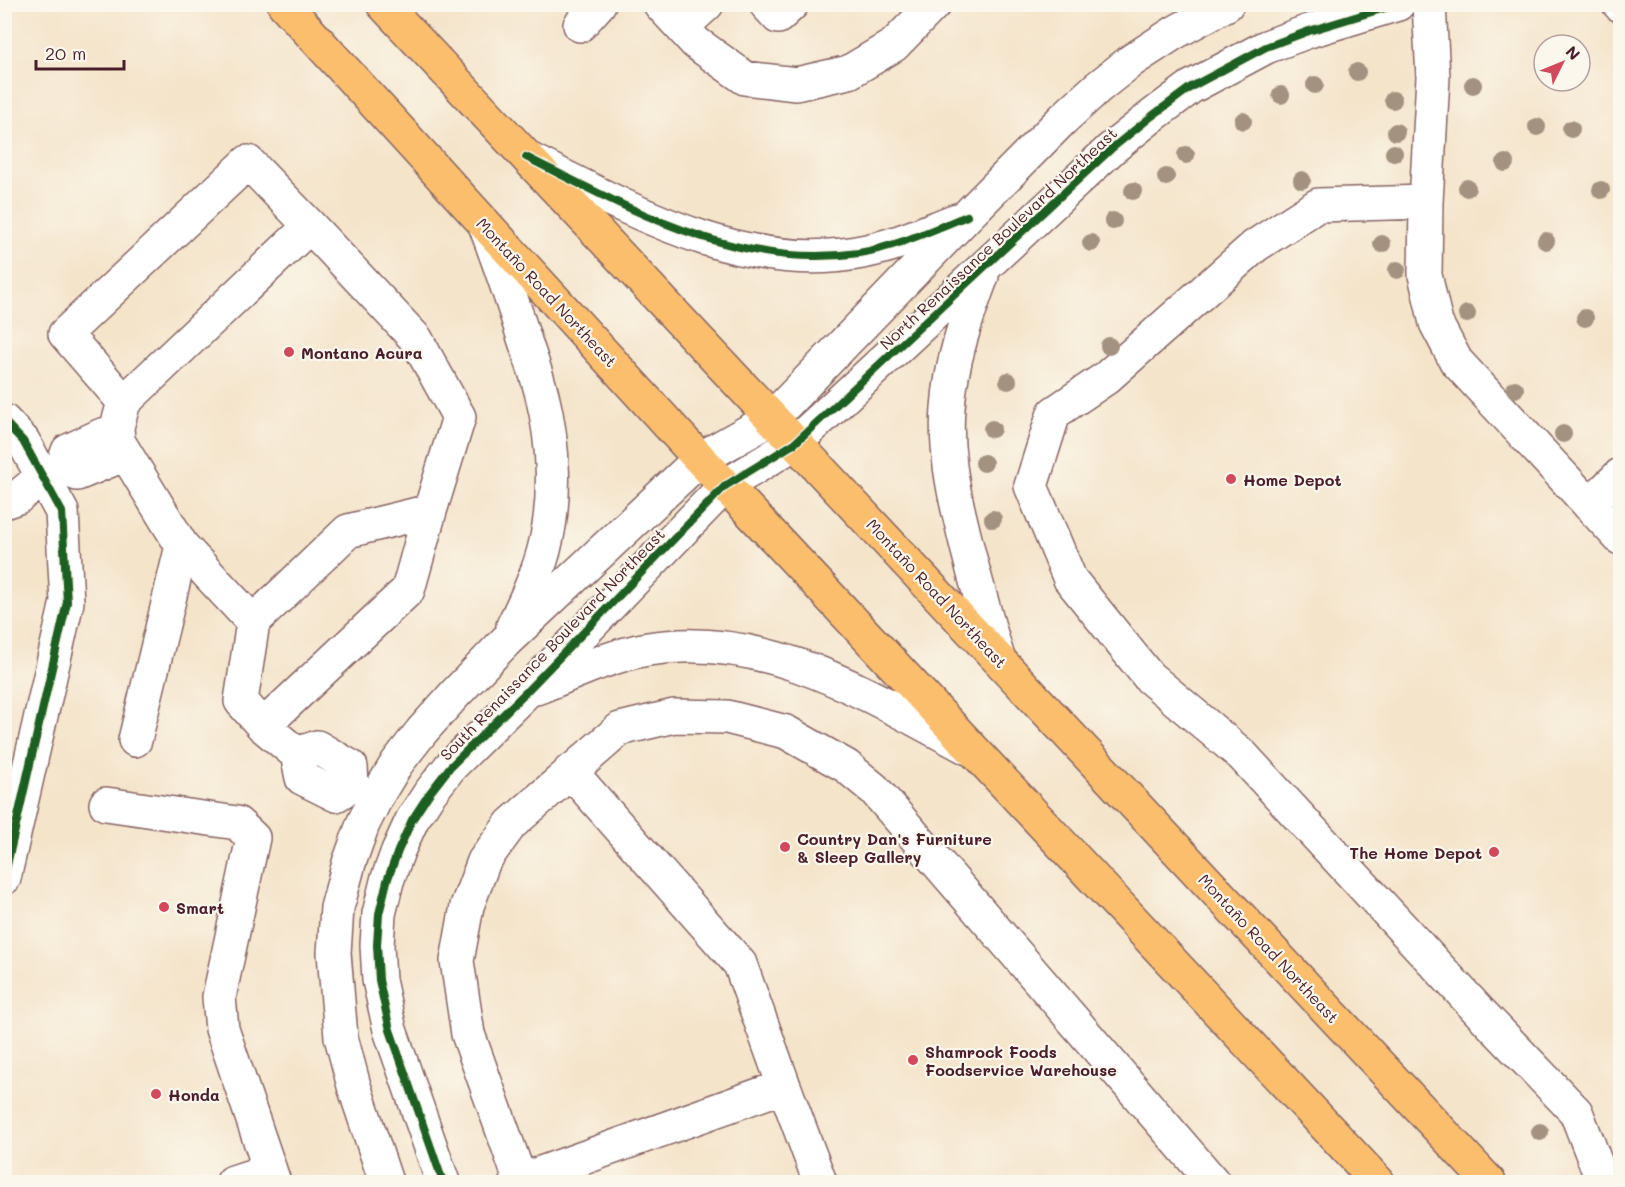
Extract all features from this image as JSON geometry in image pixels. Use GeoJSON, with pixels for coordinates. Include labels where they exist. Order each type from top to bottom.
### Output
{"type":"FeatureCollection","features":[{"type":"Feature","properties":{"kind":"main road","name":"Montaño Road Northeast"},"geometry":{"type":"LineString","coordinates":[[284,4],[700,459],[1378,1182]]}},
{"type":"Feature","properties":{"kind":"main road","name":"Montaño Road Northeast"},"geometry":{"type":"LineString","coordinates":[[383,4],[1481,1174]]}},
{"type":"Feature","properties":{"kind":"street"},"geometry":{"type":"LineString","coordinates":[[707,4],[671,16],[696,43],[745,78],[796,84],[849,72],[894,45],[934,4]]}},
{"type":"Feature","properties":{"kind":"street"},"geometry":{"type":"LineString","coordinates":[[766,4],[778,17],[792,4]]}},
{"type":"Feature","properties":{"kind":"street","name":"North Renaissance Boulevard Northeast"},"geometry":{"type":"LineString","coordinates":[[771,419],[967,216],[1097,88],[1131,61],[1174,33],[1227,4]]}},
{"type":"Feature","properties":{"kind":"street","name":"North Renaissance Boulevard Northeast"},"geometry":{"type":"LineString","coordinates":[[795,443],[1111,149],[1191,87],[1266,47],[1318,28],[1398,4]]}},
{"type":"Feature","properties":{"kind":"street"},"geometry":{"type":"LineString","coordinates":[[1429,4],[1433,77],[1426,202],[1425,275],[1436,323],[1456,361],[1620,538]]}},
{"type":"Feature","properties":{"kind":"street"},"geometry":{"type":"LineString","coordinates":[[526,157],[650,218],[699,237],[761,252],[823,257],[861,252],[894,244],[967,216]]}},
{"type":"Feature","properties":{"kind":"street"},"geometry":{"type":"LineString","coordinates":[[124,402],[65,334],[248,162],[416,339],[459,417],[408,590],[263,726]]}},
{"type":"Feature","properties":{"kind":"street"},"geometry":{"type":"LineString","coordinates":[[1426,202],[1318,205],[1254,246],[1106,378],[1054,413],[1031,486],[1070,579],[1149,677],[1242,755],[1478,1010],[1576,1112],[1603,1182]]}},
{"type":"Feature","properties":{"kind":"street"},"geometry":{"type":"LineString","coordinates":[[485,225],[503,272],[542,394],[552,462],[552,491],[544,549],[531,589],[506,641]]}},
{"type":"Feature","properties":{"kind":"street"},"geometry":{"type":"LineString","coordinates":[[116,442],[117,427],[124,402],[310,226]]}},
{"type":"Feature","properties":{"kind":"street"},"geometry":{"type":"LineString","coordinates":[[985,268],[958,347],[948,407],[948,450],[951,481],[969,556],[998,658]]}},
{"type":"Feature","properties":{"kind":"street","name":"South Renaissance Boulevard Northeast"},"geometry":{"type":"LineString","coordinates":[[386,1182],[354,1086],[341,1037],[334,953],[337,908],[349,863],[363,824],[365,791],[397,763],[422,731],[506,641],[700,459],[771,419]]}},
{"type":"Feature","properties":{"kind":"street"},"geometry":{"type":"LineString","coordinates":[[4,421],[52,472],[62,512],[67,602],[4,878]]}},
{"type":"Feature","properties":{"kind":"street"},"geometry":{"type":"LineString","coordinates":[[4,502],[18,497],[52,472],[68,451],[102,435],[116,442],[182,546],[253,622]]}},
{"type":"Feature","properties":{"kind":"street","name":"South Renaissance Boulevard Northeast"},"geometry":{"type":"LineString","coordinates":[[443,1182],[388,1020],[379,980],[377,945],[380,914],[387,881],[412,820],[450,767],[726,486],[795,443]]}},
{"type":"Feature","properties":{"kind":"street"},"geometry":{"type":"LineString","coordinates":[[1589,505],[1620,475]]}},
{"type":"Feature","properties":{"kind":"street"},"geometry":{"type":"LineString","coordinates":[[365,791],[351,766],[317,747],[297,754],[263,726],[241,701],[253,622],[348,531],[430,511]]}},
{"type":"Feature","properties":{"kind":"street"},"geometry":{"type":"LineString","coordinates":[[135,740],[182,546]]}},
{"type":"Feature","properties":{"kind":"street"},"geometry":{"type":"LineString","coordinates":[[526,692],[616,657],[646,649],[712,646],[743,650],[773,657],[829,678],[898,710],[975,752]]}},
{"type":"Feature","properties":{"kind":"street"},"geometry":{"type":"LineString","coordinates":[[784,1086],[519,1182],[468,1034],[457,961],[467,906],[484,861],[511,824],[620,729],[674,716],[727,717],[786,732],[846,766],[874,789],[1213,1182]]}},
{"type":"Feature","properties":{"kind":"street"},"geometry":{"type":"LineString","coordinates":[[570,771],[740,964],[784,1086],[810,1180]]}},
{"type":"Feature","properties":{"kind":"street"},"geometry":{"type":"LineString","coordinates":[[106,804],[237,824],[253,838],[219,997],[222,1029],[272,1176],[233,1182]]}},
{"type":"Feature","properties":{"kind":"cycle path"},"geometry":{"type":"LineString","coordinates":[[443,1182],[390,1030],[379,980],[377,945],[379,914],[387,881],[398,851],[412,820],[450,767],[526,692],[725,486],[795,443],[1111,149],[1152,116],[1191,87],[1266,47],[1309,31],[1398,4]]}},
{"type":"Feature","properties":{"kind":"cycle path"},"geometry":{"type":"LineString","coordinates":[[526,157],[645,215],[727,244],[770,253],[814,256],[859,253],[900,242],[967,216]]}},
{"type":"Feature","properties":{"kind":"cycle path"},"geometry":{"type":"LineString","coordinates":[[4,421],[23,441],[62,512],[67,602],[4,878]]}},
{"type":"Feature","properties":{"kind":"place","name":"Montano Acura"},"geometry":{"type":"Point","coordinates":[289,352]}},
{"type":"Feature","properties":{"kind":"place","name":"Home Depot"},"geometry":{"type":"Point","coordinates":[1231,479]}},
{"type":"Feature","properties":{"kind":"place","name":"Country Dan's Furniture & Sleep Gallery"},"geometry":{"type":"Point","coordinates":[785,847]}},
{"type":"Feature","properties":{"kind":"place","name":"The Home Depot"},"geometry":{"type":"Point","coordinates":[1494,852]}},
{"type":"Feature","properties":{"kind":"place","name":"Smart"},"geometry":{"type":"Point","coordinates":[164,907]}},
{"type":"Feature","properties":{"kind":"place","name":"Shamrock Foods Foodservice Warehouse"},"geometry":{"type":"Point","coordinates":[913,1060]}},
{"type":"Feature","properties":{"kind":"place","name":"Honda"},"geometry":{"type":"Point","coordinates":[156,1094]}}]}
